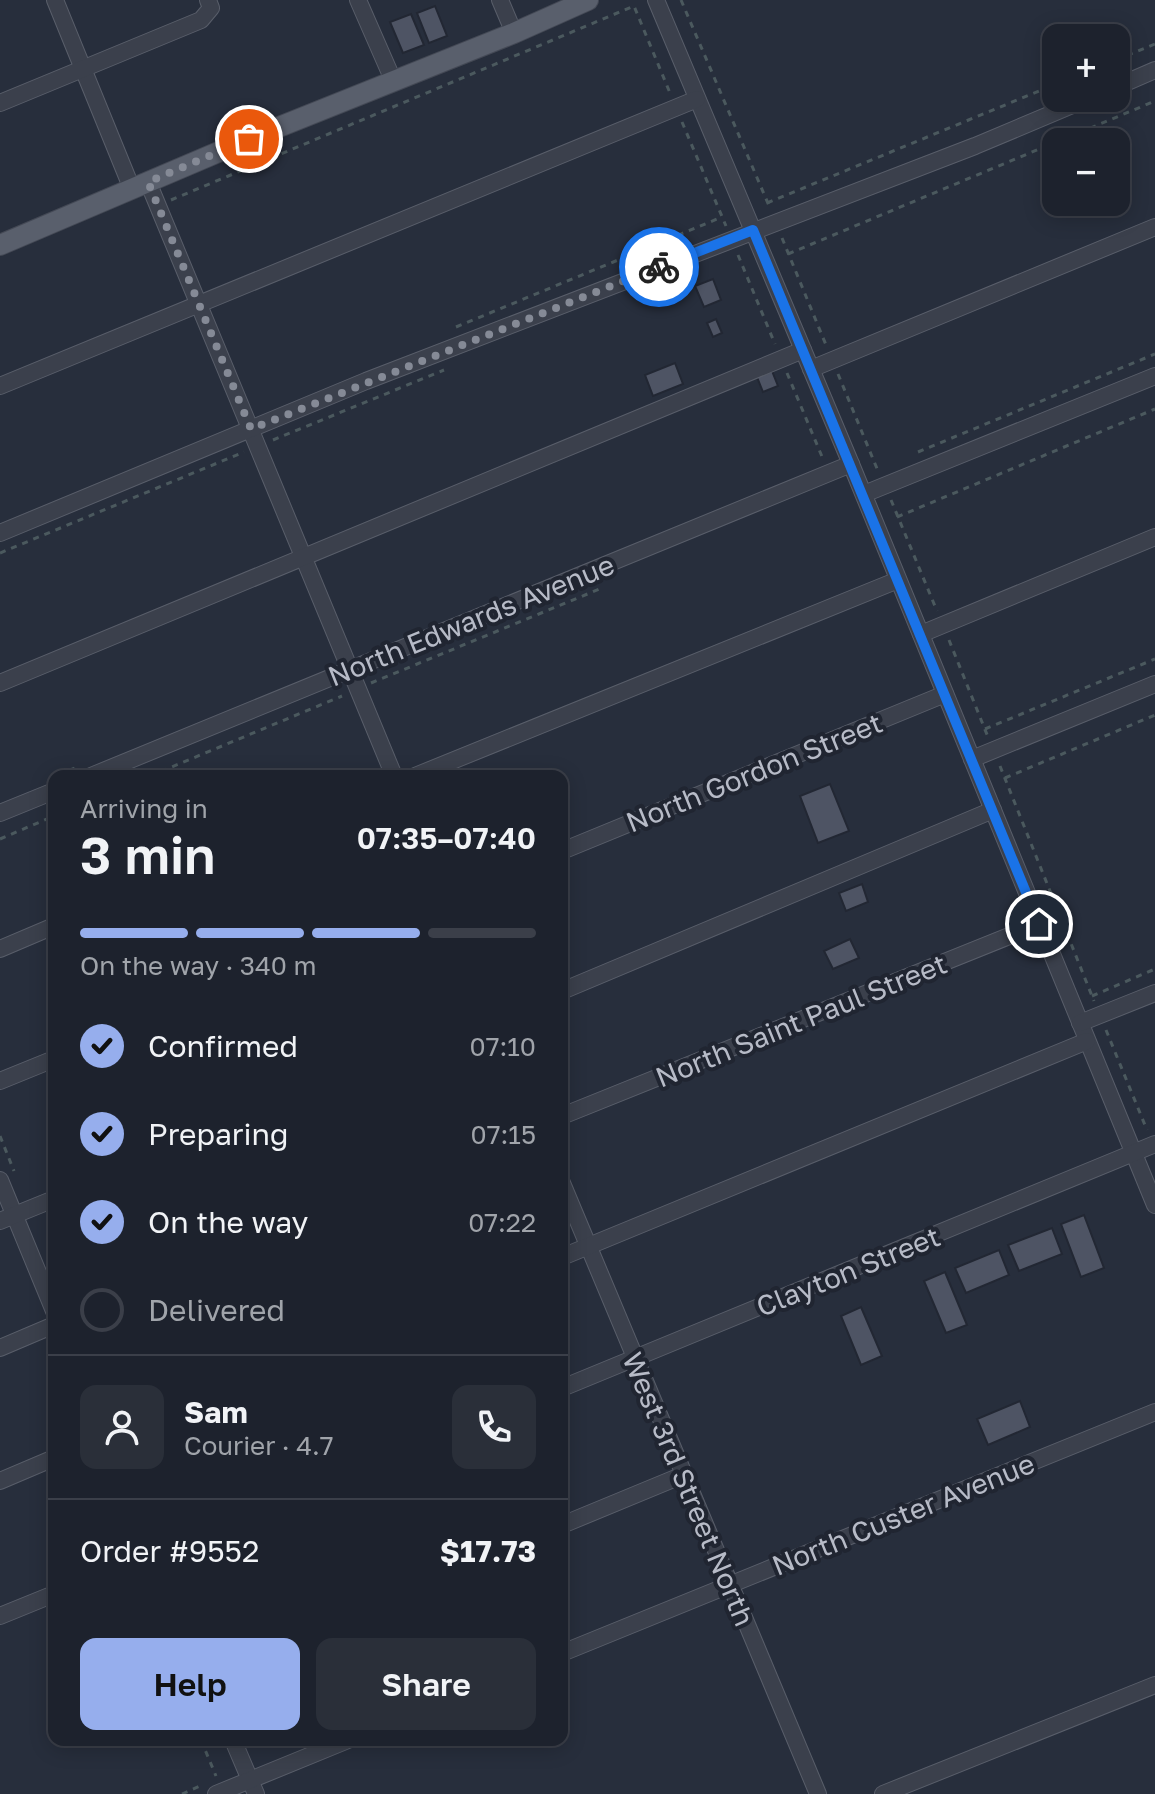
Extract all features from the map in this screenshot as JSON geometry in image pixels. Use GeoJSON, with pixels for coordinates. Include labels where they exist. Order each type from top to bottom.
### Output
{"type":"FeatureCollection","features":[{"type":"Feature","properties":{"kind":"main road"},"geometry":{"type":"LineString","coordinates":[[0,245],[588,0]]}},
{"type":"Feature","properties":{"kind":"street"},"geometry":{"type":"LineString","coordinates":[[55,0],[83,69],[199,304],[392,770]]}},
{"type":"Feature","properties":{"kind":"street"},"geometry":{"type":"LineString","coordinates":[[0,103],[201,20],[211,8],[208,0]]}},
{"type":"Feature","properties":{"kind":"street"},"geometry":{"type":"LineString","coordinates":[[358,0],[393,80]]}},
{"type":"Feature","properties":{"kind":"street"},"geometry":{"type":"LineString","coordinates":[[500,0],[514,33]]}},
{"type":"Feature","properties":{"kind":"street"},"geometry":{"type":"LineString","coordinates":[[656,0],[864,494],[1155,1205]]}},
{"type":"Feature","properties":{"kind":"street"},"geometry":{"type":"LineString","coordinates":[[1130,81],[1155,70]]}},
{"type":"Feature","properties":{"kind":"street"},"geometry":{"type":"LineString","coordinates":[[0,386],[697,99]]}},
{"type":"Feature","properties":{"kind":"street"},"geometry":{"type":"LineString","coordinates":[[0,533],[251,429],[1056,112]]}},
{"type":"Feature","properties":{"kind":"street"},"geometry":{"type":"LineString","coordinates":[[811,369],[1155,227]]}},
{"type":"Feature","properties":{"kind":"street"},"geometry":{"type":"LineString","coordinates":[[0,683],[803,350]]}},
{"type":"Feature","properties":{"kind":"street"},"geometry":{"type":"LineString","coordinates":[[864,494],[1155,376]]}},
{"type":"Feature","properties":{"kind":"street","name":"North Edwards Avenue"},"geometry":{"type":"LineString","coordinates":[[106,770],[851,464]]}},
{"type":"Feature","properties":{"kind":"street"},"geometry":{"type":"LineString","coordinates":[[921,634],[1155,537]]}},
{"type":"Feature","properties":{"kind":"street"},"geometry":{"type":"LineString","coordinates":[[430,770],[898,580]]}},
{"type":"Feature","properties":{"kind":"street"},"geometry":{"type":"LineString","coordinates":[[972,759],[1155,684]]}},
{"type":"Feature","properties":{"kind":"street","name":"North Gordon Street"},"geometry":{"type":"LineString","coordinates":[[568,849],[945,694]]}},
{"type":"Feature","properties":{"kind":"street"},"geometry":{"type":"LineString","coordinates":[[0,813],[48,793]]}},
{"type":"Feature","properties":{"kind":"street"},"geometry":{"type":"LineString","coordinates":[[568,988],[993,810]]}},
{"type":"Feature","properties":{"kind":"street","name":"North Saint Paul Street"},"geometry":{"type":"LineString","coordinates":[[568,1114],[1039,924]]}},
{"type":"Feature","properties":{"kind":"street"},"geometry":{"type":"LineString","coordinates":[[0,949],[48,929]]}},
{"type":"Feature","properties":{"kind":"street"},"geometry":{"type":"LineString","coordinates":[[1080,1023],[1155,993]]}},
{"type":"Feature","properties":{"kind":"street"},"geometry":{"type":"LineString","coordinates":[[568,1254],[1087,1041]]}},
{"type":"Feature","properties":{"kind":"street"},"geometry":{"type":"LineString","coordinates":[[0,1081],[48,1061]]}},
{"type":"Feature","properties":{"kind":"street","name":"Clayton Street"},"geometry":{"type":"LineString","coordinates":[[568,1386],[1154,1144]]}},
{"type":"Feature","properties":{"kind":"street"},"geometry":{"type":"LineString","coordinates":[[0,1180],[7,1218],[48,1299]]}},
{"type":"Feature","properties":{"kind":"street","name":"West 3rd Street North"},"geometry":{"type":"LineString","coordinates":[[568,1198],[818,1794]]}},
{"type":"Feature","properties":{"kind":"street"},"geometry":{"type":"LineString","coordinates":[[7,1218],[48,1201]]}},
{"type":"Feature","properties":{"kind":"street"},"geometry":{"type":"LineString","coordinates":[[0,1348],[48,1328]]}},
{"type":"Feature","properties":{"kind":"street","name":"North Custer Avenue"},"geometry":{"type":"LineString","coordinates":[[568,1651],[1155,1412]]}},
{"type":"Feature","properties":{"kind":"street"},"geometry":{"type":"LineString","coordinates":[[0,1481],[48,1461]]}},
{"type":"Feature","properties":{"kind":"street"},"geometry":{"type":"LineString","coordinates":[[568,1523],[683,1475]]}},
{"type":"Feature","properties":{"kind":"street"},"geometry":{"type":"LineString","coordinates":[[0,1616],[48,1596]]}},
{"type":"Feature","properties":{"kind":"street"},"geometry":{"type":"LineString","coordinates":[[883,1794],[1155,1685]]}},
{"type":"Feature","properties":{"kind":"street"},"geometry":{"type":"LineString","coordinates":[[236,1746],[253,1787]]}},
{"type":"Feature","properties":{"kind":"street"},"geometry":{"type":"LineString","coordinates":[[217,1787],[253,1787],[336,1746]]}},
{"type":"Feature","properties":{"kind":"path"},"geometry":{"type":"LineString","coordinates":[[681,0],[833,360],[1154,1144]]}},
{"type":"Feature","properties":{"kind":"path"},"geometry":{"type":"LineString","coordinates":[[1130,54],[1155,44]]}},
{"type":"Feature","properties":{"kind":"path"},"geometry":{"type":"LineString","coordinates":[[767,203],[1042,90]]}},
{"type":"Feature","properties":{"kind":"path"},"geometry":{"type":"LineString","coordinates":[[1090,128],[1155,101]]}},
{"type":"Feature","properties":{"kind":"path"},"geometry":{"type":"LineString","coordinates":[[788,254],[1042,148]]}},
{"type":"Feature","properties":{"kind":"path"},"geometry":{"type":"LineString","coordinates":[[907,457],[1155,354]]}},
{"type":"Feature","properties":{"kind":"path"},"geometry":{"type":"LineString","coordinates":[[0,553],[457,365]]}},
{"type":"Feature","properties":{"kind":"path"},"geometry":{"type":"LineString","coordinates":[[897,517],[1155,409]]}},
{"type":"Feature","properties":{"kind":"path"},"geometry":{"type":"LineString","coordinates":[[164,770],[602,588]]}},
{"type":"Feature","properties":{"kind":"path"},"geometry":{"type":"LineString","coordinates":[[985,729],[1155,659]]}},
{"type":"Feature","properties":{"kind":"path"},"geometry":{"type":"LineString","coordinates":[[1005,778],[1155,715]]}},
{"type":"Feature","properties":{"kind":"path"},"geometry":{"type":"LineString","coordinates":[[0,839],[48,819]]}},
{"type":"Feature","properties":{"kind":"path"},"geometry":{"type":"LineString","coordinates":[[1092,996],[1155,969]]}},
{"type":"Feature","properties":{"kind":"path"},"geometry":{"type":"LineString","coordinates":[[203,1746],[217,1787]]}},
{"type":"Feature","properties":{"kind":"building"},"geometry":{"type":"Polygon","coordinates":[[[435,6],[447,36],[429,43],[417,13],[435,6]]]}},
{"type":"Feature","properties":{"kind":"building"},"geometry":{"type":"Polygon","coordinates":[[[411,14],[424,45],[403,53],[390,22],[411,14]]]}},
{"type":"Feature","properties":{"kind":"building"},"geometry":{"type":"Polygon","coordinates":[[[713,279],[721,300],[704,307],[695,286],[713,279]]]}},
{"type":"Feature","properties":{"kind":"building"},"geometry":{"type":"Polygon","coordinates":[[[716,319],[722,333],[713,337],[707,323],[716,319]]]}},
{"type":"Feature","properties":{"kind":"building"},"geometry":{"type":"Polygon","coordinates":[[[675,363],[683,384],[653,396],[645,375],[675,363]]]}},
{"type":"Feature","properties":{"kind":"building"},"geometry":{"type":"Polygon","coordinates":[[[772,371],[778,386],[763,392],[757,377],[772,371]]]}},
{"type":"Feature","properties":{"kind":"building"},"geometry":{"type":"Polygon","coordinates":[[[830,784],[849,831],[818,843],[800,796],[830,784]]]}},
{"type":"Feature","properties":{"kind":"building"},"geometry":{"type":"Polygon","coordinates":[[[862,884],[868,902],[846,911],[839,893],[862,884]]]}},
{"type":"Feature","properties":{"kind":"building"},"geometry":{"type":"Polygon","coordinates":[[[850,939],[859,958],[833,969],[824,951],[850,939]]]}},
{"type":"Feature","properties":{"kind":"building"},"geometry":{"type":"Polygon","coordinates":[[[1084,1215],[1104,1268],[1081,1277],[1061,1224],[1084,1215]]]}},
{"type":"Feature","properties":{"kind":"building"},"geometry":{"type":"Polygon","coordinates":[[[1052,1228],[1062,1254],[1019,1271],[1008,1245],[1052,1228]]]}},
{"type":"Feature","properties":{"kind":"building"},"geometry":{"type":"Polygon","coordinates":[[[999,1250],[1009,1275],[966,1293],[955,1268],[999,1250]]]}},
{"type":"Feature","properties":{"kind":"building"},"geometry":{"type":"Polygon","coordinates":[[[945,1272],[967,1325],[946,1333],[924,1281],[945,1272]]]}},
{"type":"Feature","properties":{"kind":"building"},"geometry":{"type":"Polygon","coordinates":[[[861,1307],[882,1356],[861,1365],[841,1316],[861,1307]]]}},
{"type":"Feature","properties":{"kind":"building"},"geometry":{"type":"Polygon","coordinates":[[[1020,1401],[1030,1427],[988,1445],[977,1419],[1020,1401]]]}},
{"type":"Feature","properties":{"kind":"way so far"},"geometry":{"type":"LineString","coordinates":[[249,139],[148,182],[251,429],[659,267]]}},
{"type":"Feature","properties":{"kind":"route"},"geometry":{"type":"LineString","coordinates":[[659,267],[753,230],[1039,924]]}}]}
